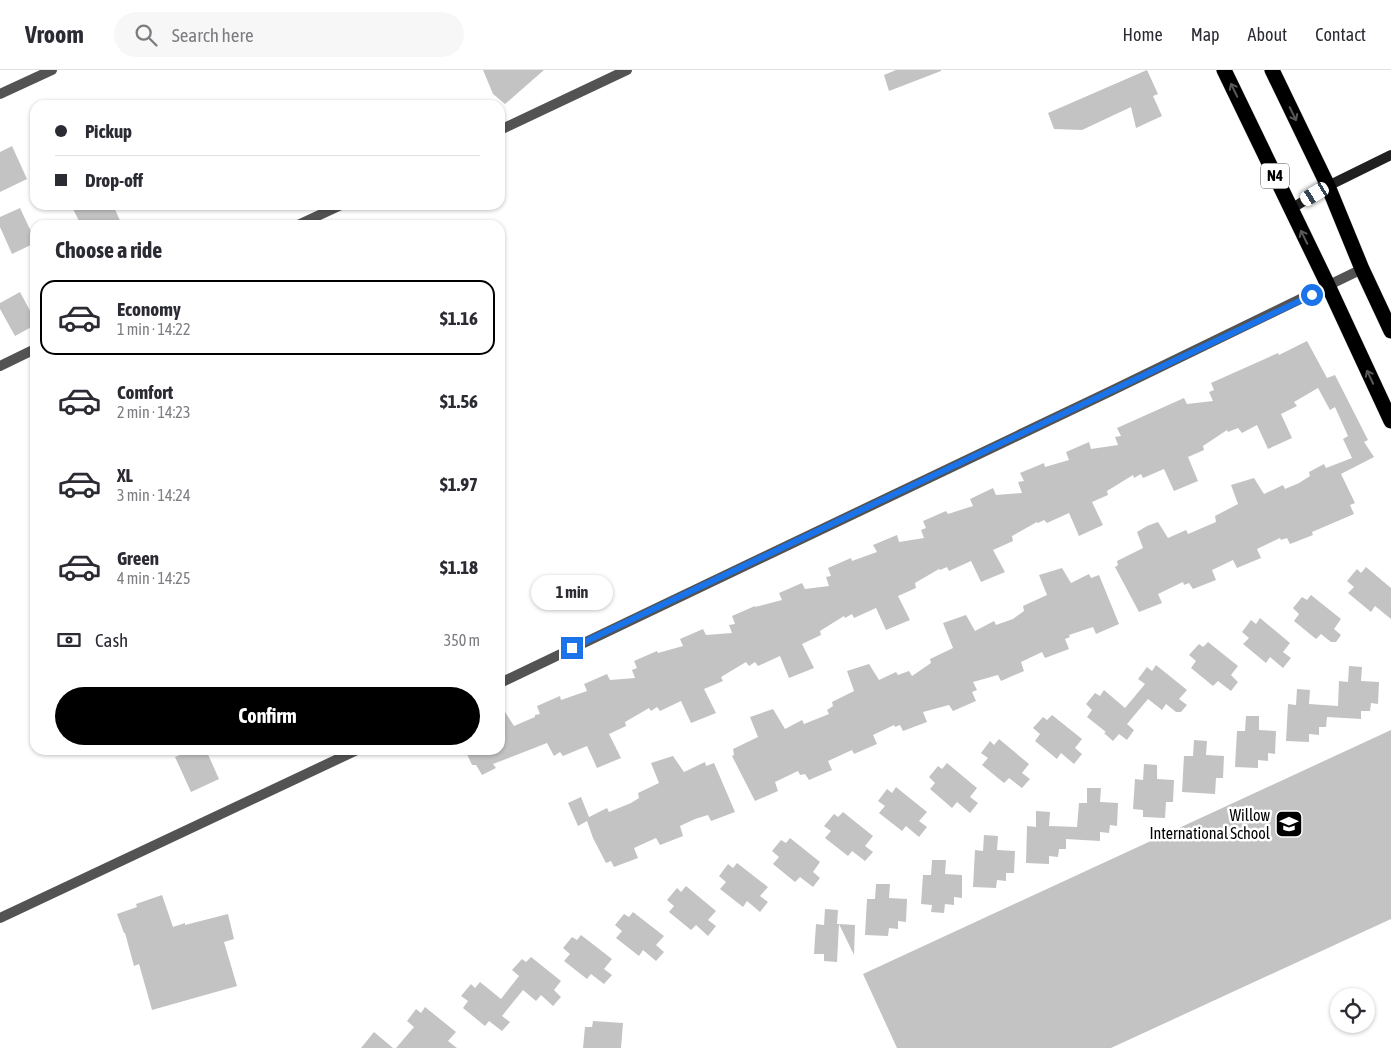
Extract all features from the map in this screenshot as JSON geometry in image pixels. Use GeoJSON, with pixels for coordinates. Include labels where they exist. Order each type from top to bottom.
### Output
{"type":"FeatureCollection","features":[{"type":"Feature","properties":{"kind":"highway","name":"N4"},"geometry":{"type":"LineString","coordinates":[[1224,70],[1391,421]]}},
{"type":"Feature","properties":{"kind":"highway"},"geometry":{"type":"LineString","coordinates":[[1272,70],[1328,186],[1362,270],[1391,331]]}},
{"type":"Feature","properties":{"kind":"street"},"geometry":{"type":"LineString","coordinates":[[0,94],[52,70]]}},
{"type":"Feature","properties":{"kind":"street"},"geometry":{"type":"LineString","coordinates":[[505,128],[627,70]]}},
{"type":"Feature","properties":{"kind":"street"},"geometry":{"type":"LineString","coordinates":[[1291,209],[1328,186],[1391,155]]}},
{"type":"Feature","properties":{"kind":"street"},"geometry":{"type":"LineString","coordinates":[[309,220],[330,210]]}},
{"type":"Feature","properties":{"kind":"street"},"geometry":{"type":"LineString","coordinates":[[505,681],[1362,270]]}},
{"type":"Feature","properties":{"kind":"street"},"geometry":{"type":"LineString","coordinates":[[0,366],[30,351]]}},
{"type":"Feature","properties":{"kind":"street"},"geometry":{"type":"LineString","coordinates":[[0,918],[346,755]]}},
{"type":"Feature","properties":{"kind":"building"},"geometry":{"type":"Polygon","coordinates":[[[483,70],[544,70],[505,104],[505,100],[500,100],[493,94],[483,70]]]}},
{"type":"Feature","properties":{"kind":"building"},"geometry":{"type":"Polygon","coordinates":[[[896,70],[941,71],[889,91],[884,75],[896,70]]]}},
{"type":"Feature","properties":{"kind":"building"},"geometry":{"type":"Polygon","coordinates":[[[1147,70],[1158,94],[1153,96],[1162,116],[1136,128],[1131,107],[1082,130],[1054,129],[1048,113],[1147,70]]]}},
{"type":"Feature","properties":{"kind":"building"},"geometry":{"type":"Polygon","coordinates":[[[12,146],[27,179],[0,192],[0,152],[12,146]]]}},
{"type":"Feature","properties":{"kind":"building"},"geometry":{"type":"Polygon","coordinates":[[[20,208],[30,229],[30,245],[12,254],[0,227],[0,217],[20,208]]]}},
{"type":"Feature","properties":{"kind":"building"},"geometry":{"type":"Polygon","coordinates":[[[74,210],[115,210],[120,220],[78,220],[74,210]]]}},
{"type":"Feature","properties":{"kind":"building"},"geometry":{"type":"Polygon","coordinates":[[[20,292],[30,311],[30,328],[15,336],[0,309],[0,303],[20,292]]]}},
{"type":"Feature","properties":{"kind":"building"},"geometry":{"type":"Polygon","coordinates":[[[1307,341],[1327,378],[1335,375],[1368,440],[1364,442],[1374,457],[1341,474],[1355,503],[1350,505],[1354,514],[1312,532],[1313,535],[1290,544],[1287,538],[1281,540],[1280,538],[1257,549],[1261,558],[1237,568],[1233,560],[1212,570],[1216,580],[1193,589],[1189,583],[1184,585],[1183,582],[1158,594],[1162,603],[1139,612],[1115,567],[1118,565],[1117,561],[1143,548],[1137,532],[1147,526],[1158,522],[1168,538],[1186,530],[1188,534],[1216,522],[1215,516],[1238,504],[1231,485],[1254,478],[1264,494],[1283,485],[1285,489],[1299,483],[1310,476],[1309,472],[1324,464],[1326,468],[1352,458],[1343,439],[1348,436],[1335,407],[1330,410],[1318,388],[1294,402],[1297,406],[1281,414],[1292,438],[1268,449],[1257,425],[1242,433],[1238,428],[1228,432],[1227,430],[1203,446],[1204,450],[1188,457],[1198,481],[1174,491],[1164,469],[1143,478],[1141,474],[1134,478],[1133,475],[1107,491],[1108,495],[1092,502],[1103,525],[1079,536],[1069,513],[1047,523],[1044,520],[1037,522],[1012,536],[1013,541],[993,550],[1005,572],[981,582],[971,561],[949,571],[947,567],[939,569],[915,583],[916,588],[898,596],[910,620],[886,630],[876,608],[854,618],[852,614],[845,618],[844,616],[820,631],[821,635],[802,644],[814,668],[789,678],[780,656],[758,666],[755,662],[749,666],[746,662],[721,677],[723,681],[704,689],[716,713],[691,723],[681,701],[660,711],[657,707],[651,711],[649,708],[625,722],[626,726],[609,734],[621,758],[597,768],[587,746],[563,756],[560,752],[554,756],[547,743],[493,764],[496,768],[482,775],[476,765],[472,765],[467,755],[505,755],[505,712],[514,726],[540,714],[537,706],[560,696],[561,700],[587,691],[584,684],[607,674],[610,680],[635,678],[632,670],[637,668],[634,661],[657,651],[658,653],[683,646],[680,639],[703,629],[706,635],[732,633],[729,625],[735,624],[732,616],[755,606],[782,600],[779,593],[802,583],[805,589],[829,586],[826,577],[831,576],[828,568],[851,558],[852,561],[877,552],[873,545],[897,535],[899,542],[924,538],[921,530],[926,528],[923,521],[946,511],[948,514],[973,506],[970,499],[993,488],[996,495],[1022,493],[1018,482],[1024,481],[1020,473],[1044,463],[1045,467],[1069,460],[1066,452],[1089,442],[1091,449],[1118,445],[1115,437],[1121,436],[1117,428],[1184,398],[1187,404],[1213,401],[1209,392],[1214,390],[1211,383],[1278,353],[1279,355],[1307,341]]]}},
{"type":"Feature","properties":{"kind":"building"},"geometry":{"type":"Polygon","coordinates":[[[1366,567],[1391,588],[1391,619],[1375,606],[1371,612],[1348,593],[1354,587],[1347,581],[1357,569],[1361,573],[1366,567]]]}},
{"type":"Feature","properties":{"kind":"building"},"geometry":{"type":"Polygon","coordinates":[[[1062,568],[1071,583],[1089,574],[1091,578],[1099,575],[1119,624],[1096,634],[1093,627],[1069,635],[1070,637],[1065,639],[1069,649],[1045,658],[1042,652],[1021,662],[1024,671],[1001,681],[998,675],[973,682],[977,690],[972,692],[976,701],[953,711],[949,705],[923,712],[927,722],[903,731],[900,725],[895,727],[894,725],[873,735],[877,744],[854,754],[852,750],[828,761],[832,770],[809,780],[805,774],[800,775],[798,771],[775,782],[778,791],[755,801],[732,756],[734,755],[733,749],[758,737],[750,717],[773,709],[785,729],[802,720],[804,724],[829,714],[827,710],[833,706],[832,702],[854,691],[847,671],[869,664],[879,680],[896,672],[898,675],[909,671],[912,676],[931,663],[930,659],[953,648],[943,623],[966,615],[975,631],[994,621],[996,625],[1013,619],[1024,611],[1023,606],[1047,595],[1039,575],[1062,568]]]}},
{"type":"Feature","properties":{"kind":"building"},"geometry":{"type":"Polygon","coordinates":[[[1311,595],[1341,619],[1334,629],[1341,635],[1336,642],[1331,642],[1321,634],[1316,639],[1294,621],[1299,614],[1293,608],[1302,597],[1307,600],[1311,595]]]}},
{"type":"Feature","properties":{"kind":"building"},"geometry":{"type":"Polygon","coordinates":[[[1260,618],[1290,643],[1283,652],[1291,658],[1283,668],[1270,657],[1266,663],[1243,644],[1249,638],[1242,632],[1251,620],[1256,624],[1260,618]]]}},
{"type":"Feature","properties":{"kind":"building"},"geometry":{"type":"Polygon","coordinates":[[[1208,642],[1238,666],[1231,675],[1238,682],[1231,691],[1218,681],[1213,686],[1191,668],[1196,661],[1189,655],[1199,644],[1203,647],[1208,642]]]}},
{"type":"Feature","properties":{"kind":"building"},"geometry":{"type":"Polygon","coordinates":[[[1156,665],[1187,690],[1179,699],[1187,705],[1181,712],[1176,712],[1166,704],[1162,710],[1148,699],[1127,724],[1134,730],[1127,740],[1119,734],[1113,741],[1104,733],[1106,732],[1087,717],[1092,710],[1086,704],[1095,693],[1100,696],[1104,690],[1125,708],[1145,684],[1138,679],[1147,667],[1152,671],[1156,665]]]}},
{"type":"Feature","properties":{"kind":"building"},"geometry":{"type":"Polygon","coordinates":[[[1349,666],[1362,667],[1361,681],[1379,682],[1378,704],[1371,703],[1370,711],[1361,711],[1361,719],[1327,717],[1326,727],[1319,727],[1319,735],[1309,734],[1309,742],[1286,741],[1288,704],[1296,705],[1297,689],[1310,690],[1309,704],[1338,706],[1339,681],[1348,682],[1349,666]]]}},
{"type":"Feature","properties":{"kind":"building"},"geometry":{"type":"Polygon","coordinates":[[[1052,715],[1082,739],[1075,748],[1082,754],[1074,764],[1061,753],[1057,759],[1035,741],[1040,734],[1033,728],[1043,717],[1047,720],[1052,715]]]}},
{"type":"Feature","properties":{"kind":"building"},"geometry":{"type":"Polygon","coordinates":[[[1246,716],[1259,716],[1259,730],[1276,731],[1275,754],[1268,753],[1268,761],[1258,760],[1258,768],[1235,767],[1237,731],[1245,731],[1246,716]]]}},
{"type":"Feature","properties":{"kind":"building","name":"Willow International School"},"geometry":{"type":"Polygon","coordinates":[[[1391,730],[1391,919],[1111,1048],[897,1048],[863,974],[1391,730]]]}},
{"type":"Feature","properties":{"kind":"building"},"geometry":{"type":"Polygon","coordinates":[[[999,739],[1029,764],[1022,773],[1030,779],[1022,788],[1009,778],[1004,783],[982,765],[988,758],[981,753],[990,741],[994,745],[999,739]]]}},
{"type":"Feature","properties":{"kind":"building"},"geometry":{"type":"Polygon","coordinates":[[[1194,740],[1207,741],[1206,755],[1224,756],[1223,778],[1216,778],[1215,794],[1182,792],[1184,756],[1193,756],[1194,740]]]}},
{"type":"Feature","properties":{"kind":"building"},"geometry":{"type":"Polygon","coordinates":[[[180,755],[208,755],[219,779],[191,792],[175,757],[180,755]]]}},
{"type":"Feature","properties":{"kind":"building"},"geometry":{"type":"Polygon","coordinates":[[[673,756],[684,772],[705,762],[706,766],[714,763],[735,812],[711,821],[708,815],[695,819],[680,826],[683,836],[660,845],[656,838],[634,848],[638,858],[614,867],[611,861],[606,863],[593,838],[587,821],[578,826],[568,803],[581,797],[589,817],[607,808],[609,812],[631,803],[639,798],[638,793],[659,783],[651,763],[673,756]]]}},
{"type":"Feature","properties":{"kind":"building"},"geometry":{"type":"Polygon","coordinates":[[[947,763],[977,788],[970,797],[978,803],[970,813],[957,802],[952,808],[930,789],[935,783],[929,777],[938,766],[942,769],[947,763]]]}},
{"type":"Feature","properties":{"kind":"building"},"geometry":{"type":"Polygon","coordinates":[[[1144,764],[1157,765],[1157,779],[1174,780],[1173,802],[1166,802],[1165,818],[1143,817],[1143,810],[1133,809],[1135,779],[1143,780],[1144,764]]]}},
{"type":"Feature","properties":{"kind":"building"},"geometry":{"type":"Polygon","coordinates":[[[896,787],[927,812],[919,821],[927,827],[919,837],[906,826],[902,831],[879,813],[885,806],[878,801],[887,789],[892,793],[896,787]]]}},
{"type":"Feature","properties":{"kind":"building"},"geometry":{"type":"Polygon","coordinates":[[[1087,788],[1101,788],[1100,802],[1118,803],[1117,826],[1110,825],[1109,833],[1100,832],[1100,841],[1066,839],[1066,849],[1059,849],[1058,857],[1049,856],[1049,864],[1026,863],[1027,826],[1036,827],[1036,811],[1050,812],[1049,826],[1077,827],[1079,803],[1087,803],[1087,788]]]}},
{"type":"Feature","properties":{"kind":"building"},"geometry":{"type":"Polygon","coordinates":[[[843,812],[873,836],[865,846],[873,852],[865,861],[852,851],[848,856],[825,838],[831,831],[824,826],[834,814],[838,817],[843,812]]]}},
{"type":"Feature","properties":{"kind":"building"},"geometry":{"type":"Polygon","coordinates":[[[984,835],[998,836],[997,850],[1015,851],[1014,873],[1006,873],[1006,881],[997,880],[996,888],[973,887],[975,850],[983,851],[984,835]]]}},
{"type":"Feature","properties":{"kind":"building"},"geometry":{"type":"Polygon","coordinates":[[[790,838],[820,862],[813,872],[820,878],[813,887],[800,877],[795,882],[773,864],[779,857],[772,851],[781,840],[786,843],[790,838]]]}},
{"type":"Feature","properties":{"kind":"building"},"geometry":{"type":"Polygon","coordinates":[[[932,860],[946,860],[945,874],[962,875],[962,898],[954,897],[954,905],[945,904],[944,913],[931,912],[932,905],[921,904],[923,875],[931,875],[932,860]]]}},
{"type":"Feature","properties":{"kind":"building"},"geometry":{"type":"Polygon","coordinates":[[[737,863],[768,887],[760,896],[768,902],[760,912],[747,901],[743,907],[720,889],[726,882],[719,876],[728,864],[733,868],[737,863]]]}},
{"type":"Feature","properties":{"kind":"building"},"geometry":{"type":"Polygon","coordinates":[[[876,884],[890,884],[889,898],[907,899],[906,922],[898,921],[898,929],[889,928],[888,936],[865,935],[867,899],[875,899],[876,884]]]}},
{"type":"Feature","properties":{"kind":"building"},"geometry":{"type":"Polygon","coordinates":[[[686,886],[716,911],[708,920],[716,926],[708,936],[696,925],[691,930],[669,912],[674,906],[667,900],[677,888],[681,892],[686,886]]]}},
{"type":"Feature","properties":{"kind":"building"},"geometry":{"type":"Polygon","coordinates":[[[162,895],[173,927],[228,914],[234,939],[224,942],[237,986],[152,1010],[139,964],[134,966],[125,933],[117,914],[137,907],[136,904],[162,895]]]}},
{"type":"Feature","properties":{"kind":"building"},"geometry":{"type":"Polygon","coordinates":[[[825,909],[838,910],[837,962],[824,961],[824,954],[814,954],[816,924],[824,925],[825,909]]]}},
{"type":"Feature","properties":{"kind":"building"},"geometry":{"type":"Polygon","coordinates":[[[633,912],[664,936],[656,945],[664,952],[656,961],[643,950],[639,956],[616,938],[622,931],[615,925],[624,914],[629,917],[633,912]]]}},
{"type":"Feature","properties":{"kind":"building"},"geometry":{"type":"Polygon","coordinates":[[[839,924],[855,925],[854,955],[839,924]]]}},
{"type":"Feature","properties":{"kind":"building"},"geometry":{"type":"Polygon","coordinates":[[[581,935],[612,959],[604,969],[612,975],[604,984],[591,974],[587,979],[564,961],[570,954],[563,948],[572,937],[577,940],[581,935]]]}},
{"type":"Feature","properties":{"kind":"building"},"geometry":{"type":"Polygon","coordinates":[[[531,957],[561,981],[554,990],[561,997],[553,1006],[541,995],[536,1001],[523,990],[502,1016],[510,1022],[502,1031],[489,1021],[485,1026],[463,1008],[468,1001],[461,996],[471,984],[475,988],[480,982],[501,999],[519,976],[512,970],[522,959],[526,962],[531,957]]]}},
{"type":"Feature","properties":{"kind":"building"},"geometry":{"type":"Polygon","coordinates":[[[425,1007],[456,1032],[448,1041],[457,1048],[396,1048],[414,1027],[407,1021],[416,1009],[421,1013],[425,1007]]]}},
{"type":"Feature","properties":{"kind":"building"},"geometry":{"type":"Polygon","coordinates":[[[593,1021],[623,1023],[621,1048],[583,1048],[585,1027],[592,1027],[593,1021]]]}},
{"type":"Feature","properties":{"kind":"building"},"geometry":{"type":"Polygon","coordinates":[[[374,1032],[393,1048],[361,1048],[374,1032]]]}},
{"type":"Feature","properties":{"kind":"place","name":"Willow International School"},"geometry":{"type":"Point","coordinates":[1289,824]}},
{"type":"Feature","properties":{"kind":"route"},"geometry":{"type":"LineString","coordinates":[[572,648],[1312,295]]}}]}
